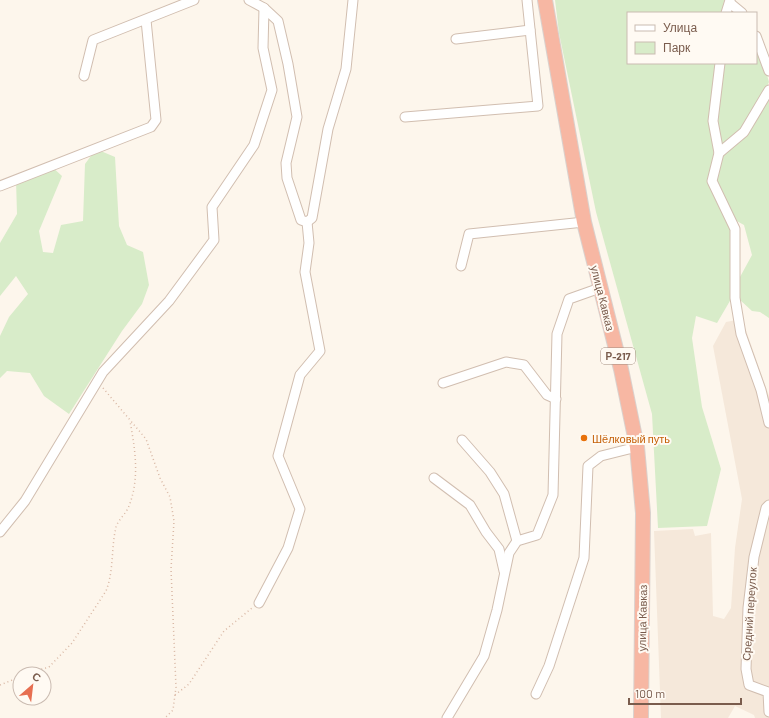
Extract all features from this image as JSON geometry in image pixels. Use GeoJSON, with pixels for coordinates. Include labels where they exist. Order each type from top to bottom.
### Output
{"type":"FeatureCollection","features":[{"type":"Feature","properties":{"kind":"highway","name":"улица Кавказ"},"geometry":{"type":"LineString","coordinates":[[545,0],[584,222],[621,370],[637,447],[643,513],[641,718]]}},
{"type":"Feature","properties":{"kind":"street"},"geometry":{"type":"LineString","coordinates":[[84,76],[93,40],[194,0]]}},
{"type":"Feature","properties":{"kind":"street"},"geometry":{"type":"LineString","coordinates":[[249,0],[264,8],[278,21],[288,64],[297,117],[286,163],[287,178],[301,220],[307,222]]}},
{"type":"Feature","properties":{"kind":"street"},"geometry":{"type":"LineString","coordinates":[[307,222],[312,218],[328,129],[346,69],[353,0]]}},
{"type":"Feature","properties":{"kind":"street"},"geometry":{"type":"LineString","coordinates":[[405,117],[538,106],[526,0]]}},
{"type":"Feature","properties":{"kind":"street"},"geometry":{"type":"LineString","coordinates":[[726,12],[730,1],[741,12]]}},
{"type":"Feature","properties":{"kind":"street"},"geometry":{"type":"LineString","coordinates":[[0,532],[26,501],[103,372],[169,301],[214,240],[212,207],[254,146],[272,90],[263,48],[264,8]]}},
{"type":"Feature","properties":{"kind":"street"},"geometry":{"type":"LineString","coordinates":[[0,186],[151,127],[156,120],[146,20]]}},
{"type":"Feature","properties":{"kind":"street"},"geometry":{"type":"LineString","coordinates":[[456,39],[530,30]]}},
{"type":"Feature","properties":{"kind":"street"},"geometry":{"type":"LineString","coordinates":[[757,39],[769,71]]}},
{"type":"Feature","properties":{"kind":"street"},"geometry":{"type":"LineString","coordinates":[[720,64],[713,120],[719,153],[712,181],[735,229],[735,298],[741,334],[761,390],[769,424]]}},
{"type":"Feature","properties":{"kind":"street"},"geometry":{"type":"LineString","coordinates":[[719,153],[744,132],[769,90]]}},
{"type":"Feature","properties":{"kind":"street"},"geometry":{"type":"LineString","coordinates":[[259,603],[288,548],[300,509],[278,456],[300,375],[320,351],[305,272],[309,243],[307,222]]}},
{"type":"Feature","properties":{"kind":"street"},"geometry":{"type":"LineString","coordinates":[[461,266],[469,234],[584,222]]}},
{"type":"Feature","properties":{"kind":"street"},"geometry":{"type":"LineString","coordinates":[[447,718],[484,656],[509,553],[517,541],[537,536],[553,495],[557,334],[569,299],[600,288]]}},
{"type":"Feature","properties":{"kind":"street"},"geometry":{"type":"LineString","coordinates":[[443,382],[506,362],[524,365],[547,394],[556,399]]}},
{"type":"Feature","properties":{"kind":"street"},"geometry":{"type":"LineString","coordinates":[[462,440],[490,472],[504,494],[517,541]]}},
{"type":"Feature","properties":{"kind":"street"},"geometry":{"type":"LineString","coordinates":[[536,694],[549,666],[584,558],[588,466],[601,456],[637,447]]}},
{"type":"Feature","properties":{"kind":"street"},"geometry":{"type":"LineString","coordinates":[[434,478],[470,505],[486,532],[499,549],[504,575]]}},
{"type":"Feature","properties":{"kind":"street","name":"Средний переулок"},"geometry":{"type":"LineString","coordinates":[[769,505],[766,508],[754,557],[745,648],[746,669],[749,685],[768,691],[769,712]]}},
{"type":"Feature","properties":{"kind":"path"},"geometry":{"type":"LineString","coordinates":[[97,382],[146,439],[157,471],[170,497],[174,521],[171,569],[175,695],[173,710],[165,718]]}},
{"type":"Feature","properties":{"kind":"path"},"geometry":{"type":"LineString","coordinates":[[50,666],[72,643],[106,591],[109,582],[116,526],[128,507],[134,485],[136,458],[130,419]]}},
{"type":"Feature","properties":{"kind":"path"},"geometry":{"type":"LineString","coordinates":[[175,695],[189,684],[224,631],[259,603]]}},
{"type":"Feature","properties":{"kind":"path"},"geometry":{"type":"LineString","coordinates":[[0,685],[12,680]]}},
{"type":"Feature","properties":{"kind":"shaded area"},"geometry":{"type":"Polygon","coordinates":[[[742,319],[769,396],[769,718],[755,718],[754,715],[735,706],[728,718],[661,718],[654,531],[693,529],[695,536],[711,533],[713,616],[724,619],[731,608],[735,548],[742,499],[713,346],[726,322],[742,319]]]}},
{"type":"Feature","properties":{"kind":"green space"},"geometry":{"type":"Polygon","coordinates":[[[555,0],[724,0],[723,12],[627,12],[627,64],[716,64],[710,122],[714,156],[707,181],[731,229],[734,294],[717,323],[696,316],[692,338],[702,407],[721,469],[707,526],[658,528],[652,414],[596,212],[559,33],[555,0]]]}},
{"type":"Feature","properties":{"kind":"green space"},"geometry":{"type":"Polygon","coordinates":[[[757,41],[769,82],[759,105],[743,131],[720,148],[718,122],[723,64],[757,64],[757,41]]]}},
{"type":"Feature","properties":{"kind":"green space"},"geometry":{"type":"Polygon","coordinates":[[[769,93],[769,318],[760,312],[752,311],[739,299],[740,277],[752,255],[744,225],[733,219],[718,188],[717,175],[720,155],[769,93]]]}},
{"type":"Feature","properties":{"kind":"green space"},"geometry":{"type":"Polygon","coordinates":[[[96,149],[115,157],[119,226],[127,245],[143,252],[149,285],[142,304],[122,331],[69,414],[44,396],[30,373],[7,371],[0,378],[0,336],[9,317],[28,294],[16,276],[0,296],[0,243],[17,214],[16,180],[51,166],[62,176],[39,231],[43,252],[53,253],[61,225],[83,221],[85,164],[96,149]]]}},
{"type":"Feature","properties":{"kind":"place","name":"Шёлковый путь"},"geometry":{"type":"Point","coordinates":[584,438]}}]}
